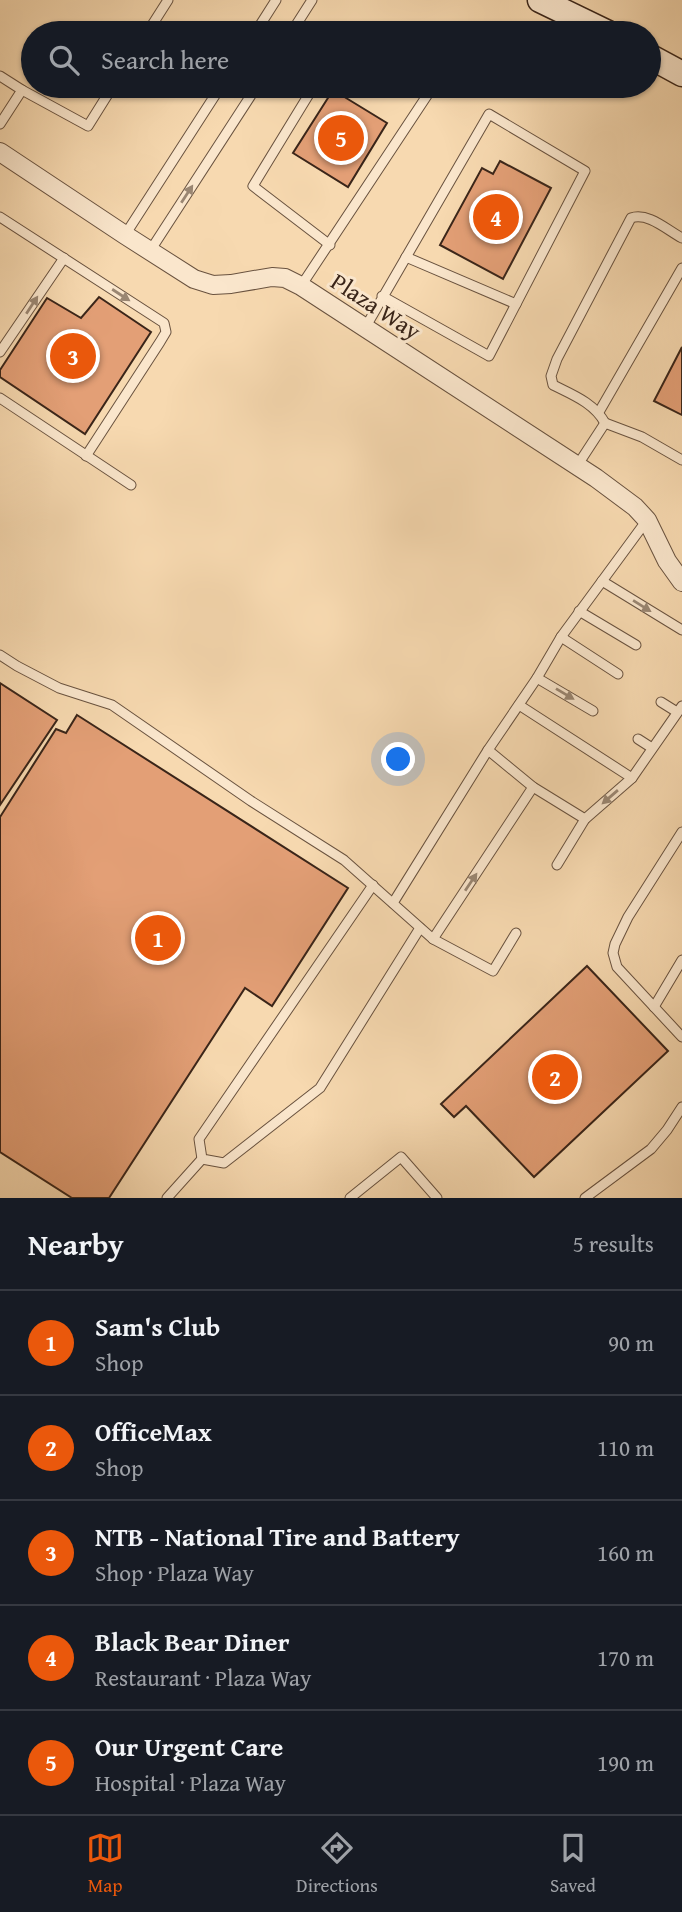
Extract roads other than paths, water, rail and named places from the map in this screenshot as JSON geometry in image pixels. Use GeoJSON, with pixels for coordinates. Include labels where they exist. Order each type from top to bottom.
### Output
{"type":"FeatureCollection","features":[{"type":"Feature","properties":{"kind":"street"},"geometry":{"type":"LineString","coordinates":[[540,0],[583,21]]}},
{"type":"Feature","properties":{"kind":"street"},"geometry":{"type":"LineString","coordinates":[[661,63],[682,74]]}},
{"type":"Feature","properties":{"kind":"street","name":"Plaza Way"},"geometry":{"type":"LineString","coordinates":[[0,152],[194,279],[213,285],[272,277],[285,278],[301,286],[577,466],[635,507],[647,520],[667,561],[682,582]]}},
{"type":"Feature","properties":{"kind":"lane"},"geometry":{"type":"LineString","coordinates":[[155,21],[168,0]]}},
{"type":"Feature","properties":{"kind":"lane"},"geometry":{"type":"LineString","coordinates":[[263,21],[276,0]]}},
{"type":"Feature","properties":{"kind":"lane"},"geometry":{"type":"LineString","coordinates":[[299,21],[312,0]]}},
{"type":"Feature","properties":{"kind":"lane"},"geometry":{"type":"LineString","coordinates":[[0,76],[21,89]]}},
{"type":"Feature","properties":{"kind":"lane"},"geometry":{"type":"LineString","coordinates":[[0,124],[21,92]]}},
{"type":"Feature","properties":{"kind":"lane"},"geometry":{"type":"LineString","coordinates":[[37,98],[88,126],[106,98]]}},
{"type":"Feature","properties":{"kind":"lane"},"geometry":{"type":"LineString","coordinates":[[125,235],[213,98]]}},
{"type":"Feature","properties":{"kind":"lane"},"geometry":{"type":"LineString","coordinates":[[150,251],[249,98]]}},
{"type":"Feature","properties":{"kind":"lane"},"geometry":{"type":"LineString","coordinates":[[307,98],[253,186],[330,245]]}},
{"type":"Feature","properties":{"kind":"lane"},"geometry":{"type":"LineString","coordinates":[[301,286],[425,98]]}},
{"type":"Feature","properties":{"kind":"lane"},"geometry":{"type":"LineString","coordinates":[[365,328],[382,296],[489,114],[585,171],[489,356],[382,296]]}},
{"type":"Feature","properties":{"kind":"lane"},"geometry":{"type":"LineString","coordinates":[[0,217],[164,323],[166,332],[86,456]]}},
{"type":"Feature","properties":{"kind":"lane"},"geometry":{"type":"LineString","coordinates":[[682,239],[646,217],[631,218],[557,359],[551,376],[553,385],[599,412],[605,423],[642,437],[682,460]]}},
{"type":"Feature","properties":{"kind":"lane"},"geometry":{"type":"LineString","coordinates":[[406,257],[516,304]]}},
{"type":"Feature","properties":{"kind":"lane"},"geometry":{"type":"LineString","coordinates":[[0,352],[64,258]]}},
{"type":"Feature","properties":{"kind":"lane"},"geometry":{"type":"LineString","coordinates":[[599,412],[682,268]]}},
{"type":"Feature","properties":{"kind":"lane"},"geometry":{"type":"LineString","coordinates":[[0,398],[131,485]]}},
{"type":"Feature","properties":{"kind":"lane"},"geometry":{"type":"LineString","coordinates":[[577,466],[605,423]]}},
{"type":"Feature","properties":{"kind":"lane"},"geometry":{"type":"LineString","coordinates":[[393,902],[561,637],[647,520]]}},
{"type":"Feature","properties":{"kind":"lane"},"geometry":{"type":"LineString","coordinates":[[602,581],[682,630]]}},
{"type":"Feature","properties":{"kind":"lane"},"geometry":{"type":"LineString","coordinates":[[579,611],[636,645]]}},
{"type":"Feature","properties":{"kind":"lane"},"geometry":{"type":"LineString","coordinates":[[561,637],[618,674]]}},
{"type":"Feature","properties":{"kind":"lane"},"geometry":{"type":"LineString","coordinates":[[0,655],[59,688],[112,705],[251,801],[344,860],[433,939],[493,971],[516,933]]}},
{"type":"Feature","properties":{"kind":"lane"},"geometry":{"type":"LineString","coordinates":[[537,678],[593,711]]}},
{"type":"Feature","properties":{"kind":"lane"},"geometry":{"type":"LineString","coordinates":[[557,865],[585,819],[632,778],[680,709],[661,702]]}},
{"type":"Feature","properties":{"kind":"lane"},"geometry":{"type":"LineString","coordinates":[[519,705],[632,778]]}},
{"type":"Feature","properties":{"kind":"lane"},"geometry":{"type":"LineString","coordinates":[[638,739],[652,748]]}},
{"type":"Feature","properties":{"kind":"lane"},"geometry":{"type":"LineString","coordinates":[[488,750],[533,787],[585,819]]}},
{"type":"Feature","properties":{"kind":"lane"},"geometry":{"type":"LineString","coordinates":[[433,939],[533,787]]}},
{"type":"Feature","properties":{"kind":"lane"},"geometry":{"type":"LineString","coordinates":[[682,832],[628,917],[613,953],[617,967],[682,1037]]}},
{"type":"Feature","properties":{"kind":"lane"},"geometry":{"type":"LineString","coordinates":[[202,1159],[199,1139],[373,885]]}},
{"type":"Feature","properties":{"kind":"lane"},"geometry":{"type":"LineString","coordinates":[[202,1159],[224,1163],[320,1088],[420,928]]}},
{"type":"Feature","properties":{"kind":"lane"},"geometry":{"type":"LineString","coordinates":[[654,1007],[682,960]]}},
{"type":"Feature","properties":{"kind":"lane"},"geometry":{"type":"LineString","coordinates":[[584,1198],[651,1149],[682,1107]]}},
{"type":"Feature","properties":{"kind":"lane"},"geometry":{"type":"LineString","coordinates":[[350,1198],[401,1157],[437,1198]]}},
{"type":"Feature","properties":{"kind":"lane"},"geometry":{"type":"LineString","coordinates":[[167,1198],[202,1159]]}},
{"type":"Feature","properties":{"kind":"place","name":"Our Urgent Care"},"geometry":{"type":"Point","coordinates":[341,138]}},
{"type":"Feature","properties":{"kind":"place","name":"Black Bear Diner"},"geometry":{"type":"Point","coordinates":[496,217]}},
{"type":"Feature","properties":{"kind":"place","name":"NTB - National Tire and Battery"},"geometry":{"type":"Point","coordinates":[73,356]}},
{"type":"Feature","properties":{"kind":"place","name":"Sam's Club"},"geometry":{"type":"Point","coordinates":[158,938]}},
{"type":"Feature","properties":{"kind":"place","name":"OfficeMax"},"geometry":{"type":"Point","coordinates":[555,1077]}}]}
